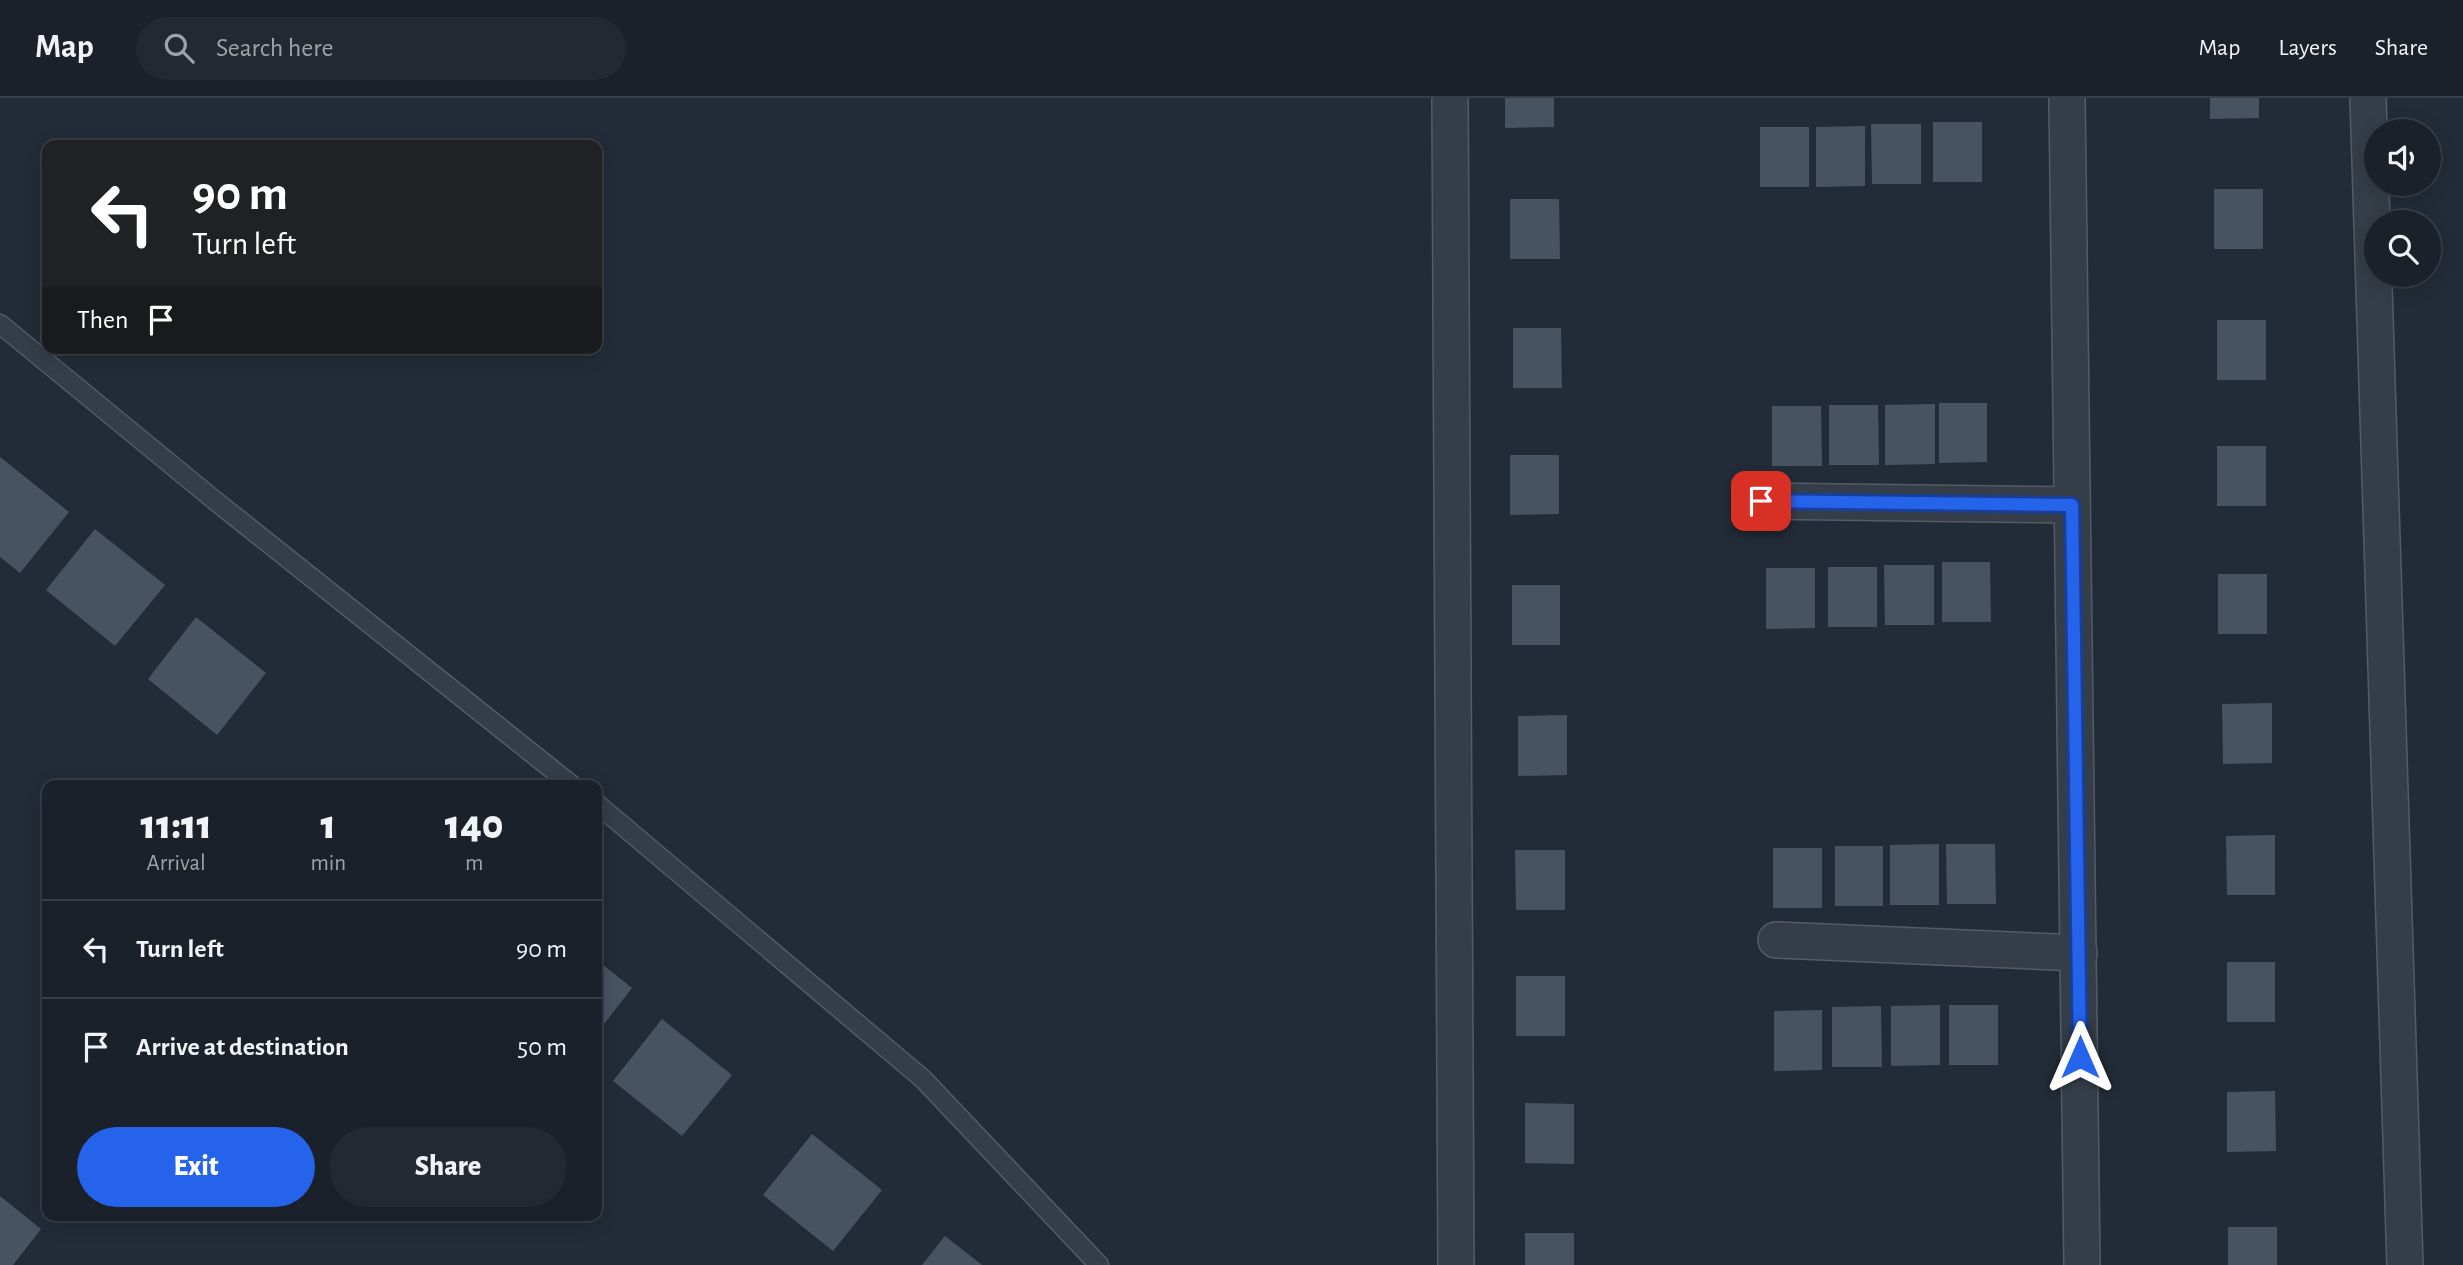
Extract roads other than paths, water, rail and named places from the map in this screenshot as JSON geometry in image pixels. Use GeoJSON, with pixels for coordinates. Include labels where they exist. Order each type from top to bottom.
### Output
{"type":"FeatureCollection","features":[{"type":"Feature","properties":{"kind":"street"},"geometry":{"type":"LineString","coordinates":[[1450,98],[1456,1265]]}},
{"type":"Feature","properties":{"kind":"street"},"geometry":{"type":"LineString","coordinates":[[2067,98],[2082,1265]]}},
{"type":"Feature","properties":{"kind":"street"},"geometry":{"type":"LineString","coordinates":[[2368,98],[2405,1265]]}},
{"type":"Feature","properties":{"kind":"street"},"geometry":{"type":"LineString","coordinates":[[1761,501],[2072,505]]}},
{"type":"Feature","properties":{"kind":"street"},"geometry":{"type":"LineString","coordinates":[[1776,940],[2079,953]]}},
{"type":"Feature","properties":{"kind":"lane"},"geometry":{"type":"LineString","coordinates":[[0,324],[213,499],[565,780]]}},
{"type":"Feature","properties":{"kind":"lane"},"geometry":{"type":"LineString","coordinates":[[602,808],[923,1079],[1100,1265]]}}]}
